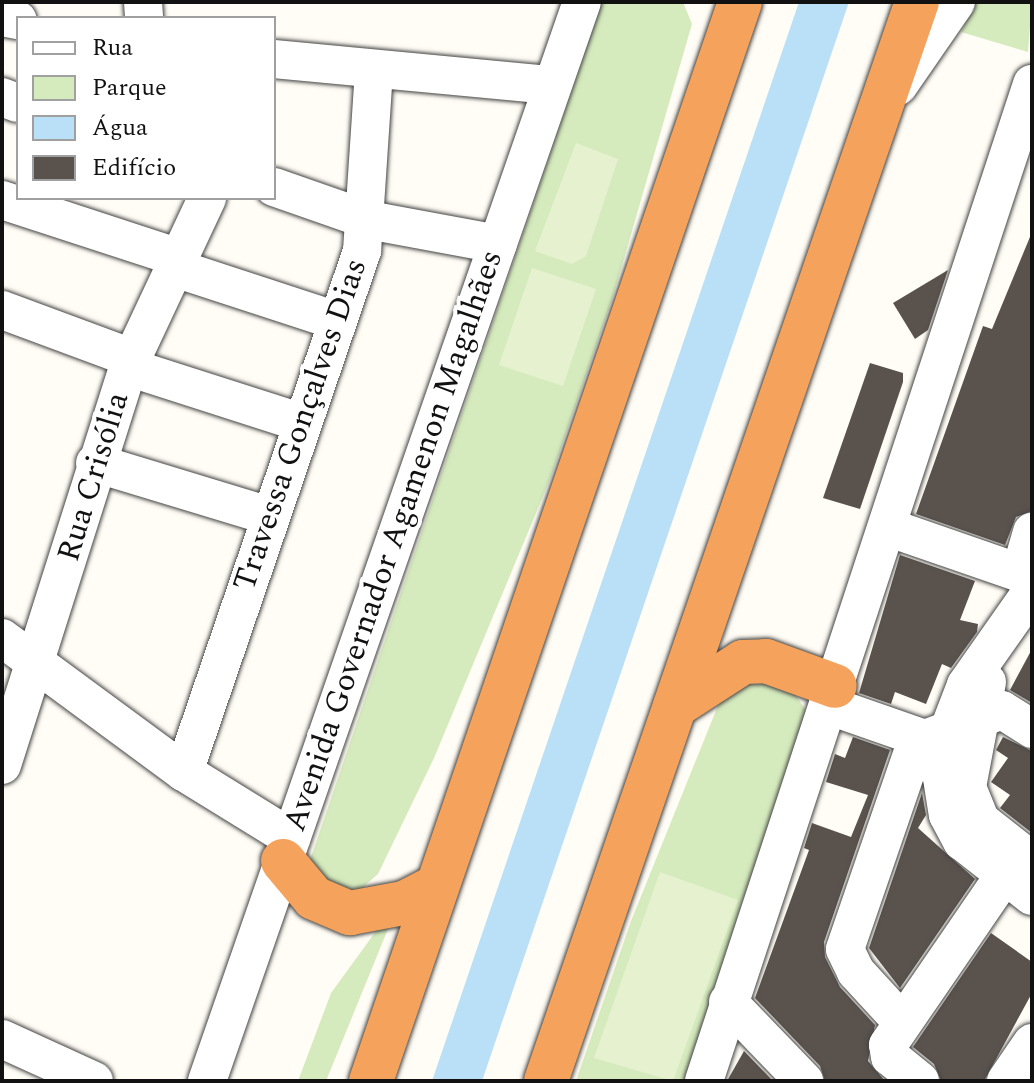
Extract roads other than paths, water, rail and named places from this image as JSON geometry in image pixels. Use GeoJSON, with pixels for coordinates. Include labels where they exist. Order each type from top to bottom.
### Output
{"type":"FeatureCollection","features":[{"type":"Feature","properties":{"kind":"highway"},"geometry":{"type":"LineString","coordinates":[[371,1081],[740,2]]}},
{"type":"Feature","properties":{"kind":"highway"},"geometry":{"type":"LineString","coordinates":[[546,1081],[917,2]]}},
{"type":"Feature","properties":{"kind":"highway"},"geometry":{"type":"LineString","coordinates":[[675,706],[743,662],[766,661],[833,696]]}},
{"type":"Feature","properties":{"kind":"highway"},"geometry":{"type":"LineString","coordinates":[[287,849],[314,898],[350,913],[404,903],[437,886]]}},
{"type":"Feature","properties":{"kind":"street","name":"Avenida Governador Agamenon Magalhães"},"geometry":{"type":"LineString","coordinates":[[207,1081],[582,2]]}},
{"type":"Feature","properties":{"kind":"street"},"geometry":{"type":"LineString","coordinates":[[877,118],[956,2]]}},
{"type":"Feature","properties":{"kind":"street"},"geometry":{"type":"LineString","coordinates":[[276,59],[551,85]]}},
{"type":"Feature","properties":{"kind":"street","name":"Travessa Gonçalves Dias"},"geometry":{"type":"LineString","coordinates":[[184,772],[337,321],[368,220],[374,70]]}},
{"type":"Feature","properties":{"kind":"street"},"geometry":{"type":"LineString","coordinates":[[704,1081],[728,1002],[890,528],[1016,199],[1032,84]]}},
{"type":"Feature","properties":{"kind":"street"},"geometry":{"type":"LineString","coordinates":[[276,188],[368,220],[498,244]]}},
{"type":"Feature","properties":{"kind":"street"},"geometry":{"type":"LineString","coordinates":[[2,200],[337,321]]}},
{"type":"Feature","properties":{"kind":"street","name":"Rua Crisólia"},"geometry":{"type":"LineString","coordinates":[[2,765],[38,660],[95,463],[130,362],[174,262],[206,200]]}},
{"type":"Feature","properties":{"kind":"street"},"geometry":{"type":"LineString","coordinates":[[2,310],[130,362],[302,423]]}},
{"type":"Feature","properties":{"kind":"street"},"geometry":{"type":"LineString","coordinates":[[95,463],[269,516]]}},
{"type":"Feature","properties":{"kind":"street"},"geometry":{"type":"LineString","coordinates":[[890,528],[1028,582]]}},
{"type":"Feature","properties":{"kind":"street"},"geometry":{"type":"LineString","coordinates":[[920,1081],[845,949],[933,735],[1028,582],[1032,532]]}},
{"type":"Feature","properties":{"kind":"street"},"geometry":{"type":"LineString","coordinates":[[1003,625],[969,773],[973,805],[1022,878]]}},
{"type":"Feature","properties":{"kind":"street"},"geometry":{"type":"LineString","coordinates":[[2,638],[38,660],[287,849]]}},
{"type":"Feature","properties":{"kind":"street"},"geometry":{"type":"LineString","coordinates":[[833,696],[933,735],[981,714],[1002,710],[1032,729]]}},
{"type":"Feature","properties":{"kind":"street"},"geometry":{"type":"LineString","coordinates":[[933,735],[948,815],[962,841],[1022,878]]}},
{"type":"Feature","properties":{"kind":"street"},"geometry":{"type":"LineString","coordinates":[[895,1037],[1022,878]]}},
{"type":"Feature","properties":{"kind":"street"},"geometry":{"type":"LineString","coordinates":[[728,1002],[804,1081]]}},
{"type":"Feature","properties":{"kind":"street"},"geometry":{"type":"LineString","coordinates":[[2,1039],[94,1081]]}},
{"type":"Feature","properties":{"kind":"street"},"geometry":{"type":"LineString","coordinates":[[1006,1081],[1032,1043]]}},
{"type":"Feature","properties":{"kind":"water"},"geometry":{"type":"Polygon","coordinates":[[[799,2],[849,2],[482,1081],[432,1081],[799,2]]]}}]}
